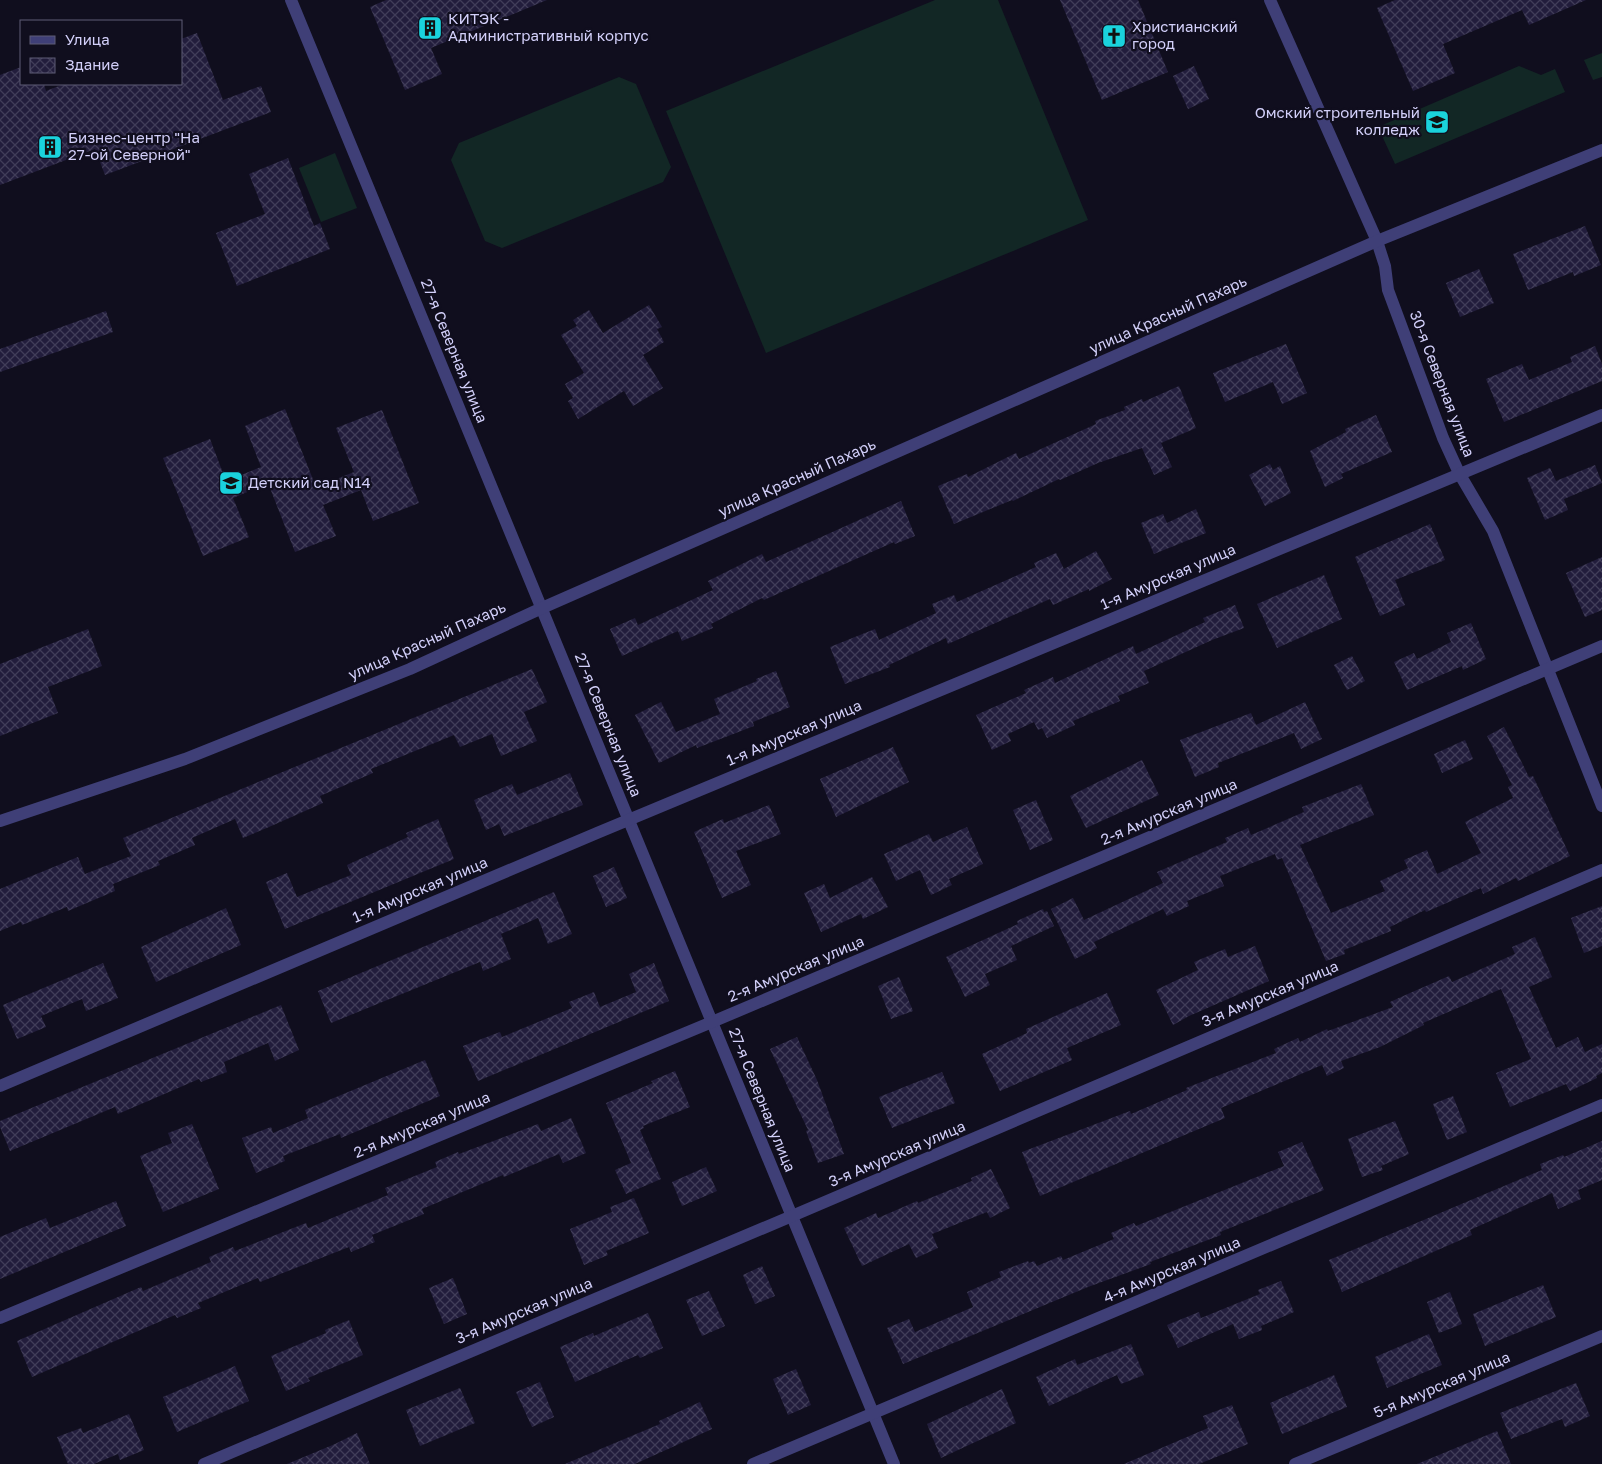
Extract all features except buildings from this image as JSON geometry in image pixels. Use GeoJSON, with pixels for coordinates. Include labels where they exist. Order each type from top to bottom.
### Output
{"type":"FeatureCollection","features":[{"type":"Feature","properties":{"kind":"street","name":"27-я Северная улица"},"geometry":{"type":"LineString","coordinates":[[291,0],[894,1464]]}},
{"type":"Feature","properties":{"kind":"street","name":"30-я Северная улица"},"geometry":{"type":"LineString","coordinates":[[1270,0],[1377,241],[1385,266],[1388,290],[1443,438],[1460,473],[1493,531],[1602,806]]}},
{"type":"Feature","properties":{"kind":"street","name":"улица Красный Пахарь"},"geometry":{"type":"LineString","coordinates":[[0,821],[185,759],[410,668],[542,608],[1377,241],[1602,150]]}},
{"type":"Feature","properties":{"kind":"street","name":"1-я Амурская улица"},"geometry":{"type":"LineString","coordinates":[[0,1086],[629,820],[1602,414]]}},
{"type":"Feature","properties":{"kind":"street","name":"2-я Амурская улица"},"geometry":{"type":"LineString","coordinates":[[0,1318],[712,1022],[1602,646]]}},
{"type":"Feature","properties":{"kind":"street","name":"3-я Амурская улица"},"geometry":{"type":"LineString","coordinates":[[204,1464],[792,1216],[1602,870]]}},
{"type":"Feature","properties":{"kind":"street","name":"4-я Амурская улица"},"geometry":{"type":"LineString","coordinates":[[754,1464],[1602,1105]]}},
{"type":"Feature","properties":{"kind":"street","name":"5-я Амурская улица"},"geometry":{"type":"LineString","coordinates":[[1296,1464],[1602,1336]]}},
{"type":"Feature","properties":{"kind":"green space"},"geometry":{"type":"Polygon","coordinates":[[[935,0],[998,0],[1088,220],[766,353],[666,111],[935,0]]]}},
{"type":"Feature","properties":{"kind":"green space"},"geometry":{"type":"Polygon","coordinates":[[[1602,53],[1602,77],[1593,80],[1584,60],[1602,53]]]}},
{"type":"Feature","properties":{"kind":"green space"},"geometry":{"type":"Polygon","coordinates":[[[1519,66],[1541,75],[1555,69],[1565,92],[1395,164],[1378,127],[1519,66]]]}},
{"type":"Feature","properties":{"kind":"green space"},"geometry":{"type":"Polygon","coordinates":[[[619,77],[636,84],[671,167],[663,182],[502,248],[485,241],[451,160],[459,143],[619,77]]]}},
{"type":"Feature","properties":{"kind":"green space"},"geometry":{"type":"Polygon","coordinates":[[[335,153],[357,208],[321,222],[299,168],[335,153]]]}},
{"type":"Feature","properties":{"kind":"place","name":"КИТЭК - Административный корпус"},"geometry":{"type":"Point","coordinates":[430,28]}},
{"type":"Feature","properties":{"kind":"place","name":"Христианский город"},"geometry":{"type":"Point","coordinates":[1114,36]}},
{"type":"Feature","properties":{"kind":"place","name":"Омский строительный колледж"},"geometry":{"type":"Point","coordinates":[1437,122]}},
{"type":"Feature","properties":{"kind":"place","name":"Бизнес-центр \"На 27-ой Северной\""},"geometry":{"type":"Point","coordinates":[50,147]}},
{"type":"Feature","properties":{"kind":"place","name":"Детский сад N14"},"geometry":{"type":"Point","coordinates":[231,483]}}]}
